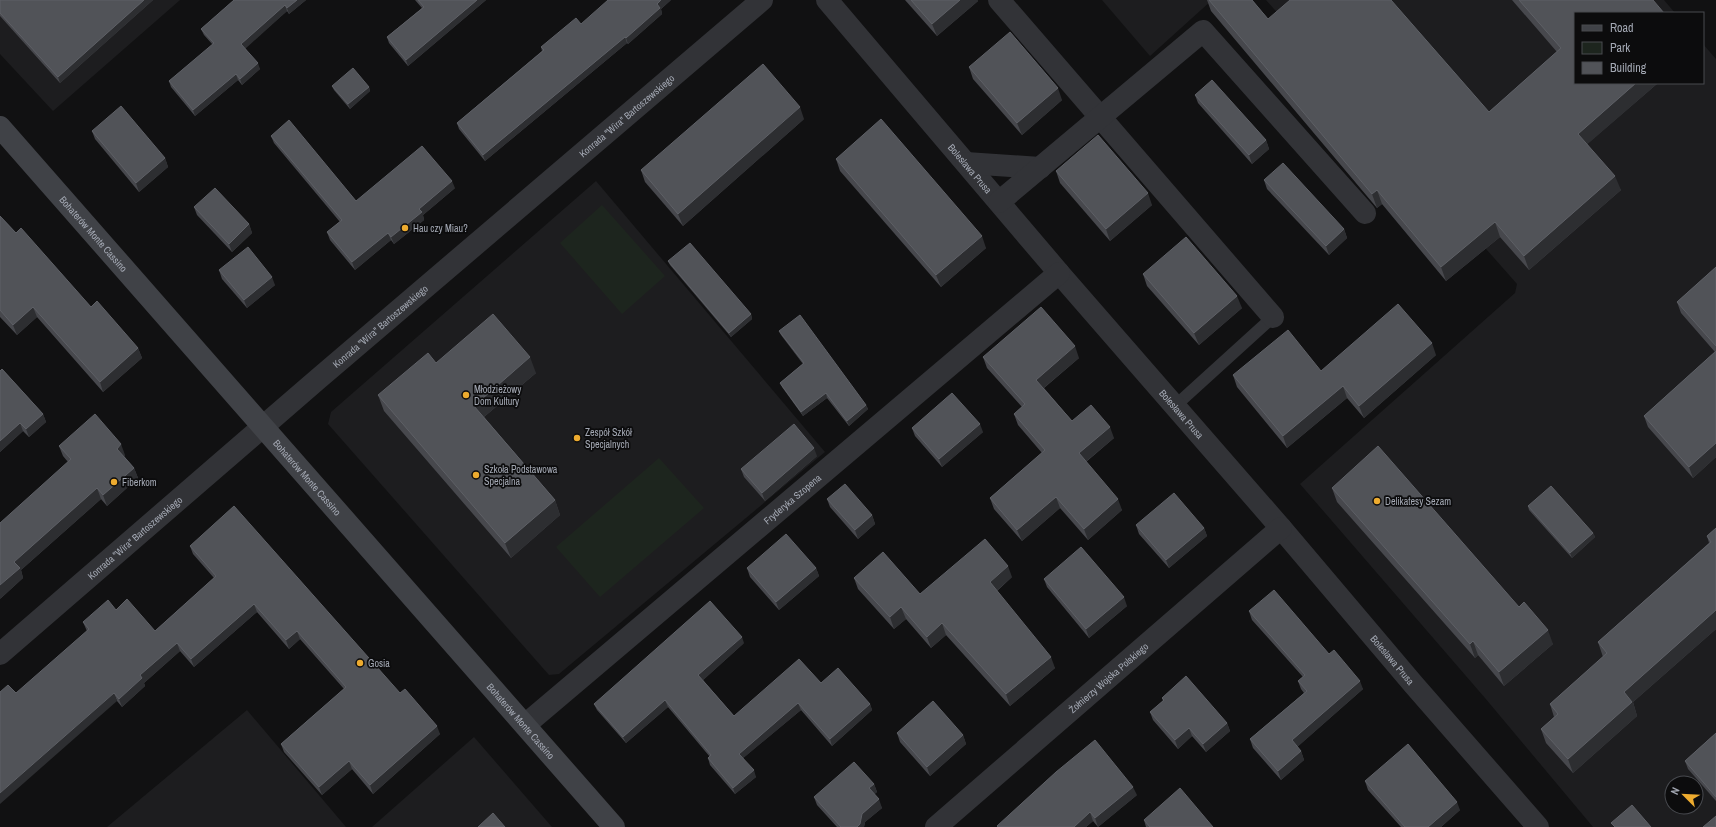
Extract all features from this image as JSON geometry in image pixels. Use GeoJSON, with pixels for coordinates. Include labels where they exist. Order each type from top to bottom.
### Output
{"type":"FeatureCollection","features":[{"type":"Feature","properties":{"kind":"street","name":"Konrada \"Wira\" Bartoszewskiego"},"geometry":{"type":"LineString","coordinates":[[0,654],[762,0]]}},
{"type":"Feature","properties":{"kind":"street","name":"Bolesława Prusa"},"geometry":{"type":"LineString","coordinates":[[827,0],[1059,273],[1538,827]]}},
{"type":"Feature","properties":{"kind":"street"},"geometry":{"type":"LineString","coordinates":[[999,0],[1274,317]]}},
{"type":"Feature","properties":{"kind":"street"},"geometry":{"type":"LineString","coordinates":[[999,202],[1203,31],[1365,213]]}},
{"type":"Feature","properties":{"kind":"street","name":"Bohaterów Monte Cassino"},"geometry":{"type":"LineString","coordinates":[[0,127],[614,827]]}},
{"type":"Feature","properties":{"kind":"street"},"geometry":{"type":"LineString","coordinates":[[966,163],[1040,168]]}},
{"type":"Feature","properties":{"kind":"street","name":"Fryderyka Szopena"},"geometry":{"type":"LineString","coordinates":[[525,725],[1059,273]]}},
{"type":"Feature","properties":{"kind":"street","name":"Żołnierzy Wojska Polskiego"},"geometry":{"type":"LineString","coordinates":[[936,827],[1281,528]]}},
{"type":"Feature","properties":{"kind":"lane"},"geometry":{"type":"LineString","coordinates":[[1175,406],[1274,317]]}},
{"type":"Feature","properties":{"kind":"shaded area"},"geometry":{"type":"Polygon","coordinates":[[[0,0],[180,0],[53,111],[0,54],[0,0]]]}},
{"type":"Feature","properties":{"kind":"shaded area"},"geometry":{"type":"Polygon","coordinates":[[[1102,0],[1212,0],[1150,56],[1102,0]]]}},
{"type":"Feature","properties":{"kind":"shaded area"},"geometry":{"type":"Polygon","coordinates":[[[1266,0],[1664,0],[1674,12],[1574,12],[1574,84],[1704,84],[1704,45],[1716,59],[1716,827],[1593,827],[1485,698],[1300,484],[1515,293],[1517,284],[1266,0]]]}},
{"type":"Feature","properties":{"kind":"shaded area","name":"Zespół Szkół Specjalnych"},"geometry":{"type":"Polygon","coordinates":[[[596,181],[825,452],[559,674],[549,675],[328,424],[331,412],[596,181]]]}},
{"type":"Feature","properties":{"kind":"shaded area"},"geometry":{"type":"Polygon","coordinates":[[[247,710],[346,827],[107,827],[247,710]]]}},
{"type":"Feature","properties":{"kind":"shaded area"},"geometry":{"type":"Polygon","coordinates":[[[474,737],[552,827],[372,827],[474,737]]]}},
{"type":"Feature","properties":{"kind":"green space"},"geometry":{"type":"Polygon","coordinates":[[[602,205],[665,276],[622,314],[560,243],[602,205]]]}},
{"type":"Feature","properties":{"kind":"green space"},"geometry":{"type":"Polygon","coordinates":[[[659,458],[704,508],[600,597],[556,547],[659,458]]]}},
{"type":"Feature","properties":{"kind":"building"},"geometry":{"type":"Polygon","coordinates":[[[0,0],[144,0],[58,77],[0,13],[0,0]]]}},
{"type":"Feature","properties":{"kind":"building"},"geometry":{"type":"Polygon","coordinates":[[[234,0],[297,0],[287,8],[285,5],[241,44],[258,63],[240,79],[236,74],[193,110],[169,81],[214,43],[201,29],[234,0]]]}},
{"type":"Feature","properties":{"kind":"building"},"geometry":{"type":"Polygon","coordinates":[[[418,0],[477,0],[406,60],[387,37],[424,7],[418,0]]]}},
{"type":"Feature","properties":{"kind":"building"},"geometry":{"type":"Polygon","coordinates":[[[608,0],[661,0],[657,4],[660,8],[626,38],[625,37],[483,155],[457,123],[544,50],[541,47],[576,18],[581,24],[608,0]]]}},
{"type":"Feature","properties":{"kind":"building"},"geometry":{"type":"Polygon","coordinates":[[[911,0],[960,0],[932,24],[911,0]]]}},
{"type":"Feature","properties":{"kind":"building"},"geometry":{"type":"Polygon","coordinates":[[[1209,0],[1252,0],[1268,19],[1290,0],[1391,0],[1489,112],[1561,48],[1519,0],[1653,0],[1663,12],[1574,12],[1574,84],[1635,84],[1578,134],[1615,176],[1524,256],[1495,222],[1441,267],[1377,190],[1372,194],[1209,0]]]}},
{"type":"Feature","properties":{"kind":"building"},"geometry":{"type":"Polygon","coordinates":[[[1010,32],[1058,88],[1017,123],[969,67],[1010,32]]]}},
{"type":"Feature","properties":{"kind":"building"},"geometry":{"type":"Polygon","coordinates":[[[763,64],[800,107],[678,214],[641,170],[763,64]]]}},
{"type":"Feature","properties":{"kind":"building"},"geometry":{"type":"Polygon","coordinates":[[[353,68],[369,87],[348,104],[332,86],[353,68]]]}},
{"type":"Feature","properties":{"kind":"building"},"geometry":{"type":"Polygon","coordinates":[[[1212,80],[1266,140],[1249,155],[1195,95],[1212,80]]]}},
{"type":"Feature","properties":{"kind":"building"},"geometry":{"type":"Polygon","coordinates":[[[121,106],[165,158],[136,183],[92,131],[121,106]]]}},
{"type":"Feature","properties":{"kind":"building"},"geometry":{"type":"Polygon","coordinates":[[[881,119],[982,236],[936,275],[836,159],[881,119]]]}},
{"type":"Feature","properties":{"kind":"building"},"geometry":{"type":"Polygon","coordinates":[[[289,120],[356,201],[422,146],[452,181],[419,209],[422,212],[391,237],[388,233],[352,262],[327,232],[342,220],[271,136],[289,120]]]}},
{"type":"Feature","properties":{"kind":"building"},"geometry":{"type":"Polygon","coordinates":[[[1098,135],[1148,193],[1106,229],[1056,171],[1098,135]]]}},
{"type":"Feature","properties":{"kind":"building"},"geometry":{"type":"Polygon","coordinates":[[[1283,163],[1344,229],[1326,246],[1264,180],[1283,163]]]}},
{"type":"Feature","properties":{"kind":"building"},"geometry":{"type":"Polygon","coordinates":[[[215,188],[249,224],[229,244],[194,207],[215,188]]]}},
{"type":"Feature","properties":{"kind":"building"},"geometry":{"type":"Polygon","coordinates":[[[0,216],[16,233],[21,228],[91,307],[97,301],[138,348],[100,382],[33,307],[13,325],[0,310],[0,216]]]}},
{"type":"Feature","properties":{"kind":"building"},"geometry":{"type":"Polygon","coordinates":[[[1186,237],[1237,296],[1194,333],[1143,274],[1186,237]]]}},
{"type":"Feature","properties":{"kind":"building"},"geometry":{"type":"Polygon","coordinates":[[[690,243],[751,314],[729,333],[668,261],[690,243]]]}},
{"type":"Feature","properties":{"kind":"building"},"geometry":{"type":"Polygon","coordinates":[[[248,247],[272,277],[244,300],[219,270],[248,247]]]}},
{"type":"Feature","properties":{"kind":"building"},"geometry":{"type":"Polygon","coordinates":[[[1716,267],[1716,346],[1677,302],[1716,267]]]}},
{"type":"Feature","properties":{"kind":"building"},"geometry":{"type":"Polygon","coordinates":[[[1398,304],[1432,343],[1359,406],[1343,386],[1283,436],[1233,375],[1288,330],[1321,371],[1398,304]]]}},
{"type":"Feature","properties":{"kind":"building"},"geometry":{"type":"Polygon","coordinates":[[[1041,307],[1075,346],[1036,380],[1072,421],[1091,405],[1110,427],[1079,453],[1118,499],[1084,529],[1056,497],[1017,530],[990,498],[1045,450],[1014,414],[1025,404],[983,357],[1041,307]]]}},
{"type":"Feature","properties":{"kind":"building"},"geometry":{"type":"Polygon","coordinates":[[[493,314],[530,357],[474,406],[555,500],[505,543],[378,395],[428,353],[436,363],[493,314]]]}},
{"type":"Feature","properties":{"kind":"building"},"geometry":{"type":"Polygon","coordinates":[[[800,315],[866,405],[847,421],[826,393],[801,412],[780,383],[804,363],[779,331],[800,315]]]}},
{"type":"Feature","properties":{"kind":"building"},"geometry":{"type":"Polygon","coordinates":[[[1716,351],[1716,443],[1689,467],[1644,416],[1716,351]]]}},
{"type":"Feature","properties":{"kind":"building"},"geometry":{"type":"Polygon","coordinates":[[[2,369],[43,414],[26,429],[20,423],[0,441],[0,371],[2,369]]]}},
{"type":"Feature","properties":{"kind":"building"},"geometry":{"type":"Polygon","coordinates":[[[952,393],[980,424],[939,459],[912,428],[952,393]]]}},
{"type":"Feature","properties":{"kind":"building"},"geometry":{"type":"Polygon","coordinates":[[[95,414],[121,444],[117,449],[134,468],[103,495],[97,488],[14,562],[20,568],[0,585],[0,523],[71,459],[59,446],[95,414]]]}},
{"type":"Feature","properties":{"kind":"building"},"geometry":{"type":"Polygon","coordinates":[[[794,424],[814,448],[762,493],[741,469],[794,424]]]}},
{"type":"Feature","properties":{"kind":"building"},"geometry":{"type":"Polygon","coordinates":[[[1378,446],[1519,607],[1524,602],[1548,630],[1499,672],[1473,641],[1470,644],[1332,488],[1378,446]]]}},
{"type":"Feature","properties":{"kind":"building"},"geometry":{"type":"Polygon","coordinates":[[[845,484],[872,515],[855,530],[827,499],[845,484]]]}},
{"type":"Feature","properties":{"kind":"building"},"geometry":{"type":"Polygon","coordinates":[[[1551,486],[1593,533],[1570,553],[1528,506],[1551,486]]]}},
{"type":"Feature","properties":{"kind":"building"},"geometry":{"type":"Polygon","coordinates":[[[1174,493],[1204,528],[1166,560],[1136,525],[1174,493]]]}},
{"type":"Feature","properties":{"kind":"building"},"geometry":{"type":"Polygon","coordinates":[[[234,506],[400,693],[405,689],[437,726],[370,785],[349,761],[319,787],[281,744],[346,687],[297,631],[286,640],[254,604],[191,659],[177,643],[140,675],[142,678],[119,699],[114,693],[0,793],[0,692],[8,685],[16,693],[89,629],[83,622],[108,600],[116,610],[127,599],[155,631],[216,576],[190,546],[234,506]]]}},
{"type":"Feature","properties":{"kind":"building"},"geometry":{"type":"Polygon","coordinates":[[[1716,528],[1716,610],[1624,692],[1632,702],[1568,759],[1541,729],[1558,714],[1550,704],[1607,653],[1598,642],[1711,542],[1707,536],[1716,528]]]}},
{"type":"Feature","properties":{"kind":"building"},"geometry":{"type":"Polygon","coordinates":[[[786,534],[816,568],[776,602],[747,568],[786,534]]]}},
{"type":"Feature","properties":{"kind":"building"},"geometry":{"type":"Polygon","coordinates":[[[985,539],[1008,566],[990,582],[1051,657],[1006,694],[942,623],[927,637],[901,607],[890,617],[854,578],[883,552],[920,594],[985,539]]]}},
{"type":"Feature","properties":{"kind":"building"},"geometry":{"type":"Polygon","coordinates":[[[1081,547],[1124,597],[1086,629],[1044,579],[1081,547]]]}},
{"type":"Feature","properties":{"kind":"building"},"geometry":{"type":"Polygon","coordinates":[[[1274,590],[1329,654],[1334,650],[1360,681],[1292,740],[1301,751],[1278,771],[1250,739],[1307,691],[1298,681],[1305,675],[1249,611],[1274,590]]]}},
{"type":"Feature","properties":{"kind":"building"},"geometry":{"type":"Polygon","coordinates":[[[710,601],[742,637],[698,675],[734,716],[799,659],[821,683],[838,668],[870,704],[830,739],[798,703],[739,754],[754,770],[733,788],[708,758],[711,755],[665,700],[623,737],[594,704],[710,601]]]}},
{"type":"Feature","properties":{"kind":"building"},"geometry":{"type":"Polygon","coordinates":[[[1186,676],[1227,723],[1203,744],[1189,728],[1175,740],[1150,712],[1164,700],[1162,698],[1186,676]]]}},
{"type":"Feature","properties":{"kind":"building"},"geometry":{"type":"Polygon","coordinates":[[[933,701],[963,735],[927,767],[897,733],[933,701]]]}},
{"type":"Feature","properties":{"kind":"building"},"geometry":{"type":"Polygon","coordinates":[[[1716,733],[1716,797],[1704,783],[1704,775],[1697,775],[1685,761],[1716,733]]]}},
{"type":"Feature","properties":{"kind":"building"},"geometry":{"type":"Polygon","coordinates":[[[1095,740],[1133,787],[1095,818],[1090,812],[1074,827],[997,826],[1056,772],[1095,740]]]}},
{"type":"Feature","properties":{"kind":"building"},"geometry":{"type":"Polygon","coordinates":[[[1408,744],[1457,802],[1428,827],[1405,827],[1365,781],[1408,744]]]}},
{"type":"Feature","properties":{"kind":"building"},"geometry":{"type":"Polygon","coordinates":[[[854,762],[874,784],[869,788],[879,799],[862,814],[860,824],[857,827],[841,827],[814,797],[854,762]]]}},
{"type":"Feature","properties":{"kind":"building"},"geometry":{"type":"Polygon","coordinates":[[[1180,788],[1213,827],[1150,827],[1144,820],[1180,788]]]}},
{"type":"Feature","properties":{"kind":"building"},"geometry":{"type":"Polygon","coordinates":[[[1632,805],[1651,827],[1615,827],[1611,823],[1632,805]]]}},
{"type":"Feature","properties":{"kind":"building"},"geometry":{"type":"Polygon","coordinates":[[[493,813],[505,827],[478,827],[493,813]]]}},
{"type":"Feature","properties":{"kind":"building"},"geometry":{"type":"Polygon","coordinates":[[[1716,816],[1716,827],[1703,827],[1716,816]]]}},
{"type":"Feature","properties":{"kind":"place","name":"Hau czy Miau?"},"geometry":{"type":"Point","coordinates":[405,228]}},
{"type":"Feature","properties":{"kind":"place","name":"Młodzieżowy Dom Kultury"},"geometry":{"type":"Point","coordinates":[466,395]}},
{"type":"Feature","properties":{"kind":"place","name":"Zespół Szkół Specjalnych"},"geometry":{"type":"Point","coordinates":[577,438]}},
{"type":"Feature","properties":{"kind":"place","name":"Szkoła Podstawowa Specjalna"},"geometry":{"type":"Point","coordinates":[476,475]}},
{"type":"Feature","properties":{"kind":"place","name":"Fiberkom"},"geometry":{"type":"Point","coordinates":[114,482]}},
{"type":"Feature","properties":{"kind":"place","name":"Delikatesy Sezam"},"geometry":{"type":"Point","coordinates":[1377,501]}},
{"type":"Feature","properties":{"kind":"place","name":"Gosia"},"geometry":{"type":"Point","coordinates":[360,663]}}]}
